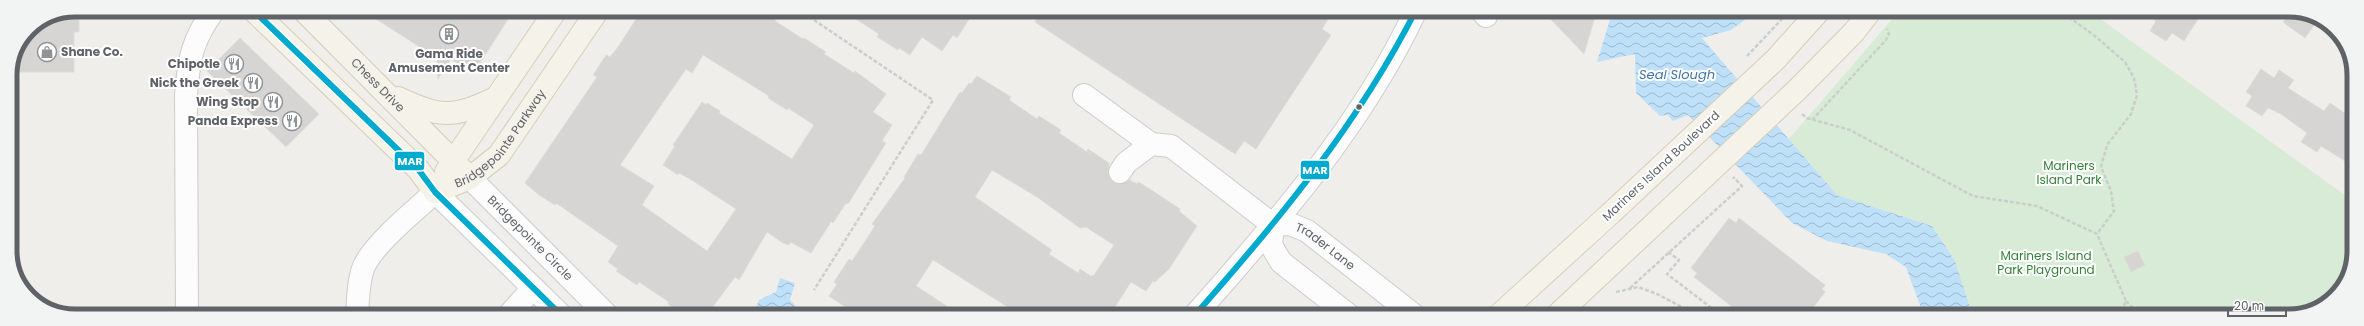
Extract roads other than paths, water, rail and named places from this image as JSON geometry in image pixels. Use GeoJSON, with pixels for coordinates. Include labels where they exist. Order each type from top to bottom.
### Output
{"type":"FeatureCollection","features":[{"type":"Feature","properties":{"kind":"main road"},"geometry":{"type":"LineString","coordinates":[[259,17],[418,169],[435,192]]}},
{"type":"Feature","properties":{"kind":"main road","name":"Chess Drive"},"geometry":{"type":"LineString","coordinates":[[310,17],[453,159]]}},
{"type":"Feature","properties":{"kind":"main road","name":"Bridgepointe Parkway"},"geometry":{"type":"LineString","coordinates":[[435,192],[453,159],[497,98],[551,17]]}},
{"type":"Feature","properties":{"kind":"main road","name":"Bridgepointe Parkway"},"geometry":{"type":"LineString","coordinates":[[435,192],[470,178],[493,162],[507,146],[593,17]]}},
{"type":"Feature","properties":{"kind":"main road","name":"Mariners Island Boulevard"},"geometry":{"type":"LineString","coordinates":[[1506,309],[1776,59],[1814,17]]}},
{"type":"Feature","properties":{"kind":"main road"},"geometry":{"type":"LineString","coordinates":[[1563,309],[1798,89],[1854,32],[1866,17]]}},
{"type":"Feature","properties":{"kind":"main road"},"geometry":{"type":"LineString","coordinates":[[386,92],[421,109],[451,114],[471,110],[497,98]]}},
{"type":"Feature","properties":{"kind":"main road","name":"Bridgepointe Circle"},"geometry":{"type":"LineString","coordinates":[[453,159],[470,178]]}},
{"type":"Feature","properties":{"kind":"street"},"geometry":{"type":"LineString","coordinates":[[187,309],[186,94],[188,67],[195,40],[210,17]]}},
{"type":"Feature","properties":{"kind":"street"},"geometry":{"type":"LineString","coordinates":[[1200,309],[1298,196],[1358,110],[1391,58],[1412,17]]}},
{"type":"Feature","properties":{"kind":"street"},"geometry":{"type":"LineString","coordinates":[[1084,94],[1151,144],[1171,146],[1273,225]]}},
{"type":"Feature","properties":{"kind":"street"},"geometry":{"type":"LineString","coordinates":[[1120,172],[1126,163],[1151,144]]}},
{"type":"Feature","properties":{"kind":"street","name":"Bridgepointe Circle"},"geometry":{"type":"LineString","coordinates":[[470,178],[601,309]]}},
{"type":"Feature","properties":{"kind":"street"},"geometry":{"type":"LineString","coordinates":[[357,309],[358,294],[365,264],[382,243],[435,192],[555,309]]}},
{"type":"Feature","properties":{"kind":"street","name":"Trader Lane"},"geometry":{"type":"LineString","coordinates":[[1273,225],[1290,224],[1307,231],[1406,309]]}},
{"type":"Feature","properties":{"kind":"street"},"geometry":{"type":"LineString","coordinates":[[1273,225],[1271,245],[1281,262],[1341,309]]}},
{"type":"Feature","properties":{"kind":"street"},"geometry":{"type":"LineString","coordinates":[[514,309],[533,288]]}},
{"type":"Feature","properties":{"kind":"water","name":"Seal Slough"},"geometry":{"type":"Polygon","coordinates":[[[1611,17],[1749,17],[1731,30],[1702,38],[1837,195],[1932,226],[1955,261],[1971,309],[1921,309],[1906,267],[1886,254],[1827,241],[1792,223],[1688,115],[1673,121],[1668,115],[1660,116],[1636,93],[1635,54],[1597,62],[1611,17]]]}},
{"type":"Feature","properties":{"kind":"water"},"geometry":{"type":"Polygon","coordinates":[[[780,278],[795,283],[790,300],[794,304],[795,309],[756,309],[759,300],[776,292],[780,278]]]}},
{"type":"Feature","properties":{"kind":"place","name":"Gama Ride Amusement Center"},"geometry":{"type":"Point","coordinates":[449,34]}},
{"type":"Feature","properties":{"kind":"place","name":"Shane Co."},"geometry":{"type":"Point","coordinates":[47,52]}},
{"type":"Feature","properties":{"kind":"place","name":"Chipotle"},"geometry":{"type":"Point","coordinates":[234,64]}},
{"type":"Feature","properties":{"kind":"place","name":"Nick the Greek"},"geometry":{"type":"Point","coordinates":[253,83]}},
{"type":"Feature","properties":{"kind":"place","name":"Wing Stop"},"geometry":{"type":"Point","coordinates":[273,102]}},
{"type":"Feature","properties":{"kind":"place","name":"Panda Express"},"geometry":{"type":"Point","coordinates":[292,121]}},
{"type":"Feature","properties":{"kind":"park label","name":"Mariners Island Park"},"geometry":{"type":"Point","coordinates":[2069,173]}},
{"type":"Feature","properties":{"kind":"park label","name":"Mariners Island Park Playground"},"geometry":{"type":"Point","coordinates":[2046,263]}}]}
